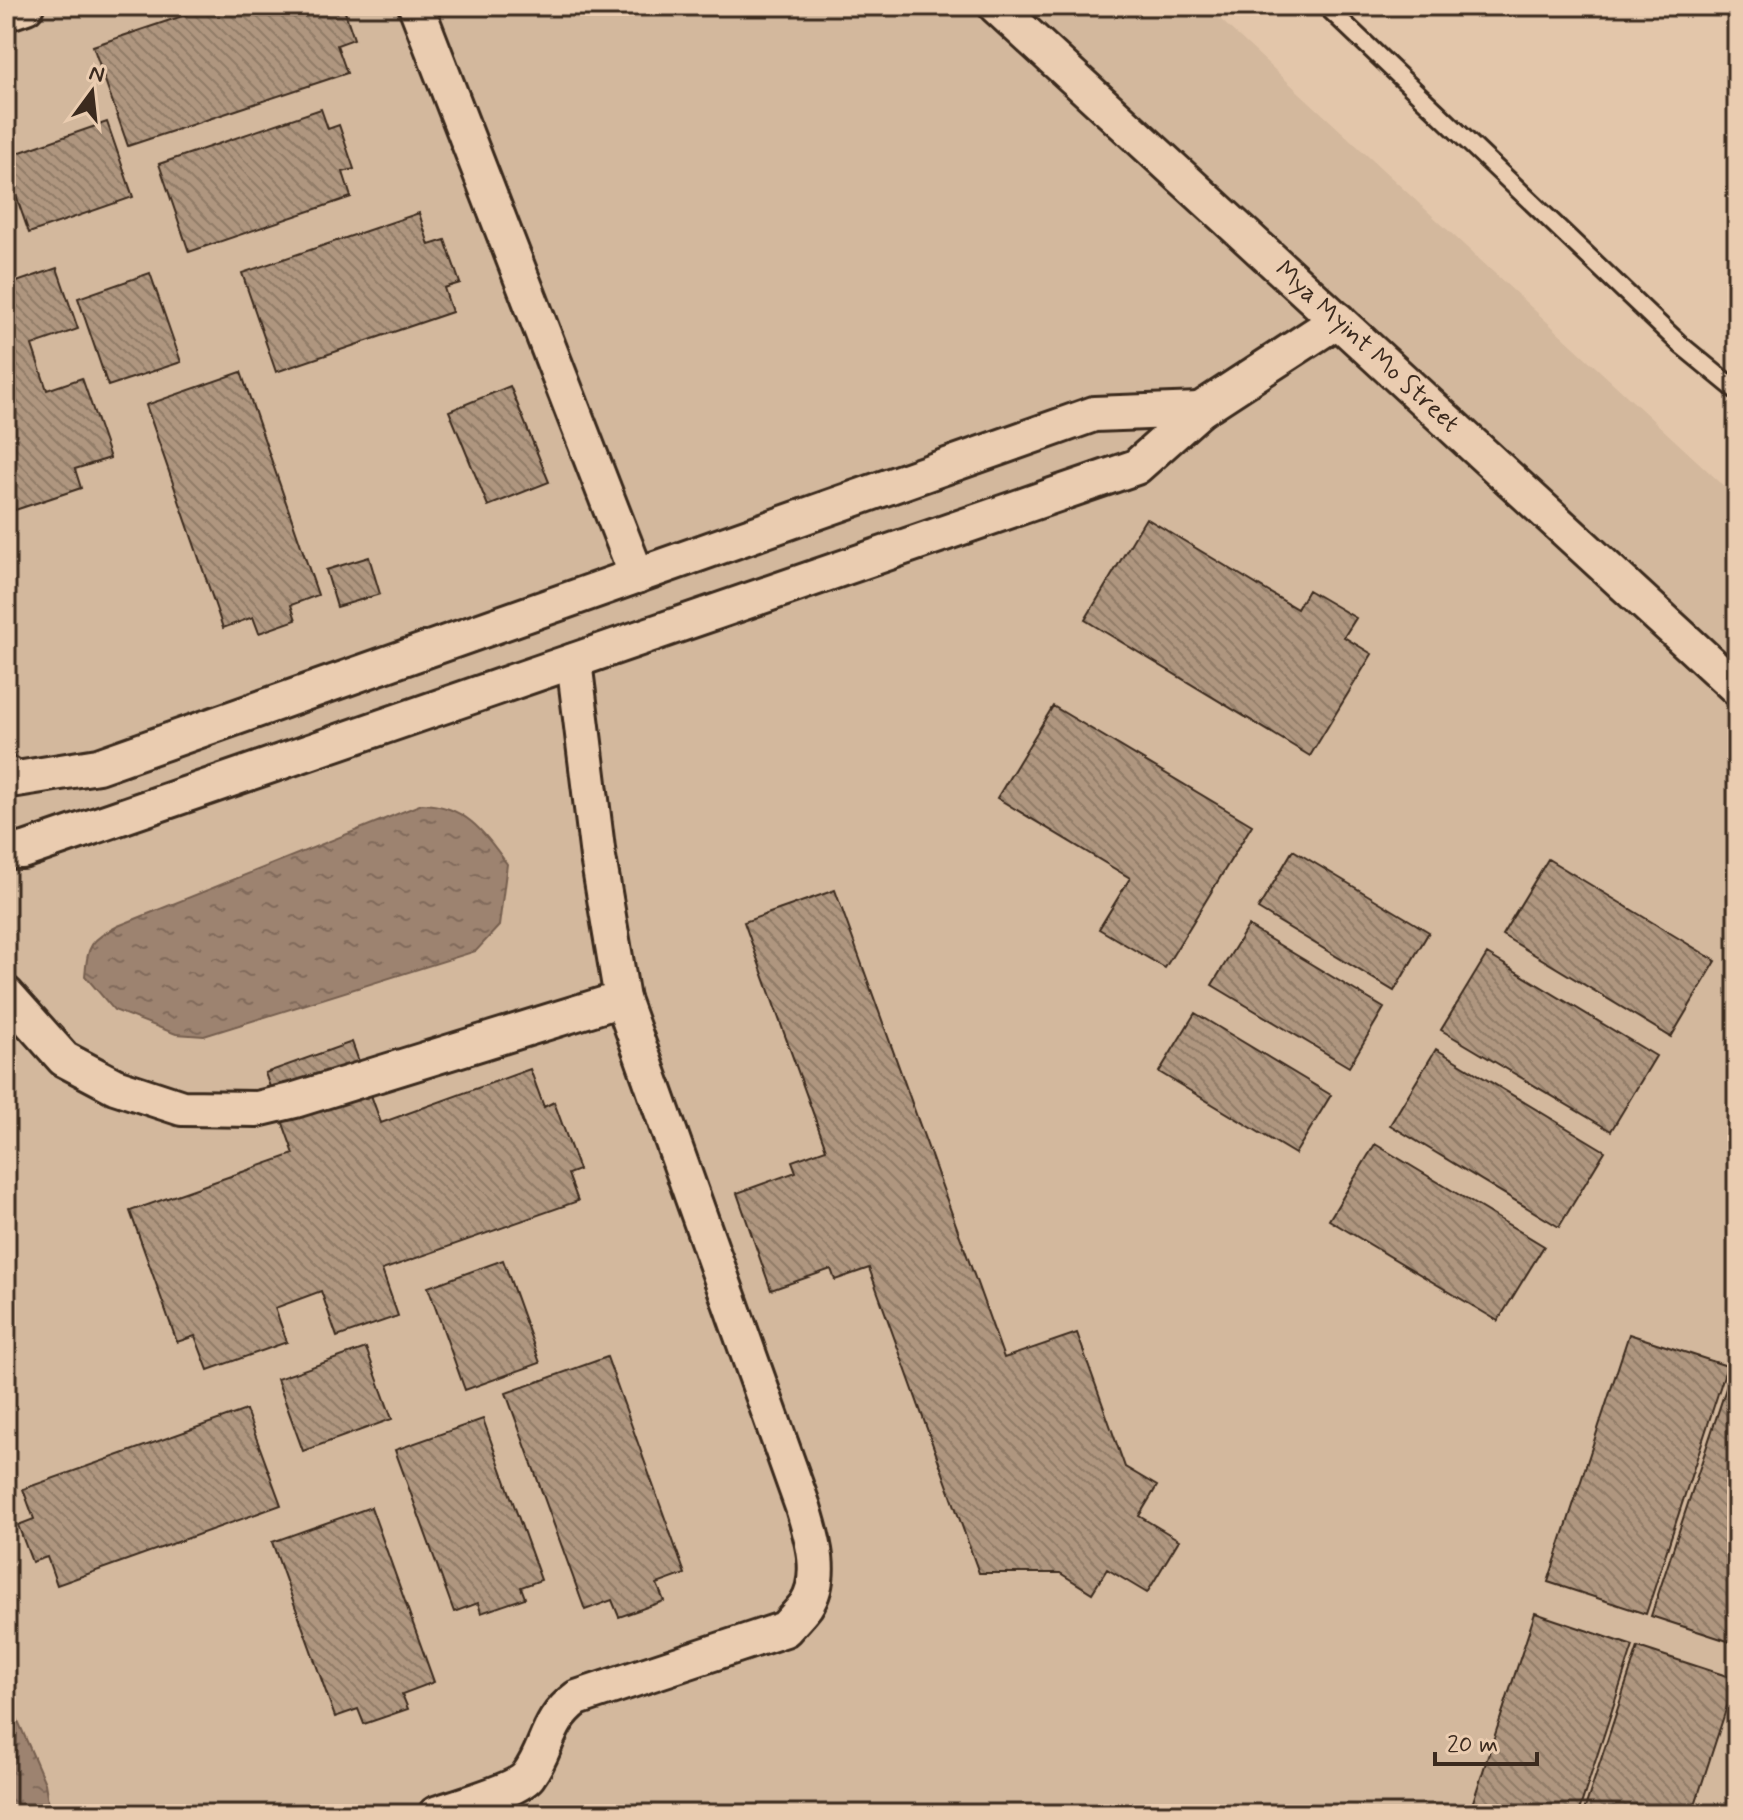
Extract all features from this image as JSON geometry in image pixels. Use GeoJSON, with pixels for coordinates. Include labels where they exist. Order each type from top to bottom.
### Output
{"type":"FeatureCollection","features":[{"type":"Feature","properties":{"kind":"street"},"geometry":{"type":"LineString","coordinates":[[6,13],[26,6]]}},
{"type":"Feature","properties":{"kind":"street"},"geometry":{"type":"LineString","coordinates":[[416,6],[637,576]]}},
{"type":"Feature","properties":{"kind":"street","name":"Mya Myint Mo Street"},"geometry":{"type":"LineString","coordinates":[[996,6],[1737,688]]}},
{"type":"Feature","properties":{"kind":"street"},"geometry":{"type":"LineString","coordinates":[[6,850],[22,851],[1136,467],[1200,410],[1338,320]]}},
{"type":"Feature","properties":{"kind":"street"},"geometry":{"type":"LineString","coordinates":[[6,773],[17,779],[98,766],[1094,414],[1200,410]]}},
{"type":"Feature","properties":{"kind":"street"},"geometry":{"type":"LineString","coordinates":[[436,1814],[502,1791],[527,1778],[560,1711],[577,1698],[785,1629],[807,1603],[816,1576],[812,1539],[803,1507],[622,999],[608,924],[574,661]]}},
{"type":"Feature","properties":{"kind":"street"},"geometry":{"type":"LineString","coordinates":[[6,994],[64,1059],[115,1086],[182,1108],[257,1109],[622,999]]}},
{"type":"Feature","properties":{"kind":"lane"},"geometry":{"type":"LineString","coordinates":[[1326,6],[1681,345],[1737,391]]}},
{"type":"Feature","properties":{"kind":"shaded area"},"geometry":{"type":"Polygon","coordinates":[[[6,6],[1206,6],[1737,498],[1737,1814],[6,1814],[6,6]]]}},
{"type":"Feature","properties":{"kind":"water"},"geometry":{"type":"Polygon","coordinates":[[[422,804],[450,809],[472,822],[507,864],[499,926],[476,951],[204,1036],[176,1034],[114,1010],[85,976],[92,945],[118,926],[422,804]]]}},
{"type":"Feature","properties":{"kind":"water"},"geometry":{"type":"Polygon","coordinates":[[[6,1693],[45,1783],[50,1814],[6,1814],[6,1693]]]}},
{"type":"Feature","properties":{"kind":"building"},"geometry":{"type":"Polygon","coordinates":[[[212,6],[343,6],[354,39],[337,45],[347,73],[128,146],[93,46],[212,6]]]}},
{"type":"Feature","properties":{"kind":"building"},"geometry":{"type":"Polygon","coordinates":[[[321,109],[328,129],[339,125],[354,169],[343,172],[351,197],[189,252],[159,164],[321,109]]]}},
{"type":"Feature","properties":{"kind":"building"},"geometry":{"type":"Polygon","coordinates":[[[107,122],[133,197],[29,233],[6,167],[6,157],[107,122]]]}},
{"type":"Feature","properties":{"kind":"building"},"geometry":{"type":"Polygon","coordinates":[[[419,213],[429,245],[445,240],[460,283],[444,288],[452,312],[276,372],[242,273],[419,213]]]}},
{"type":"Feature","properties":{"kind":"building"},"geometry":{"type":"Polygon","coordinates":[[[57,268],[78,329],[32,345],[47,390],[82,378],[110,458],[75,469],[81,488],[6,513],[6,270],[11,284],[57,268]]]}},
{"type":"Feature","properties":{"kind":"building"},"geometry":{"type":"Polygon","coordinates":[[[150,273],[181,362],[108,386],[78,298],[150,273]]]}},
{"type":"Feature","properties":{"kind":"building"},"geometry":{"type":"Polygon","coordinates":[[[241,372],[318,595],[291,605],[296,620],[259,633],[253,617],[223,628],[146,405],[241,372]]]}},
{"type":"Feature","properties":{"kind":"building"},"geometry":{"type":"Polygon","coordinates":[[[510,386],[549,482],[488,506],[449,411],[510,386]]]}},
{"type":"Feature","properties":{"kind":"building"},"geometry":{"type":"Polygon","coordinates":[[[1146,518],[1297,609],[1308,590],[1356,618],[1344,637],[1372,654],[1310,756],[1085,620],[1146,518]]]}},
{"type":"Feature","properties":{"kind":"building"},"geometry":{"type":"Polygon","coordinates":[[[369,557],[380,594],[337,607],[326,570],[369,557]]]}},
{"type":"Feature","properties":{"kind":"building"},"geometry":{"type":"Polygon","coordinates":[[[1053,706],[1252,825],[1165,968],[1099,929],[1130,878],[997,798],[1053,706]]]}},
{"type":"Feature","properties":{"kind":"building"},"geometry":{"type":"Polygon","coordinates":[[[1293,850],[1429,932],[1394,991],[1258,909],[1293,850]]]}},
{"type":"Feature","properties":{"kind":"building"},"geometry":{"type":"Polygon","coordinates":[[[1548,859],[1716,961],[1671,1037],[1502,935],[1548,859]]]}},
{"type":"Feature","properties":{"kind":"building"},"geometry":{"type":"Polygon","coordinates":[[[835,890],[1004,1358],[1077,1333],[1125,1467],[1157,1486],[1139,1516],[1179,1540],[1147,1593],[1107,1569],[1092,1593],[1060,1573],[979,1573],[869,1268],[835,1280],[831,1269],[771,1290],[737,1193],[796,1172],[792,1161],[826,1149],[744,922],[835,890]]]}},
{"type":"Feature","properties":{"kind":"building"},"geometry":{"type":"Polygon","coordinates":[[[1248,926],[1384,1008],[1349,1067],[1212,985],[1248,926]]]}},
{"type":"Feature","properties":{"kind":"building"},"geometry":{"type":"Polygon","coordinates":[[[1487,954],[1656,1056],[1611,1131],[1441,1030],[1487,954]]]}},
{"type":"Feature","properties":{"kind":"building"},"geometry":{"type":"Polygon","coordinates":[[[1195,1013],[1331,1095],[1295,1154],[1159,1072],[1195,1013]]]}},
{"type":"Feature","properties":{"kind":"building"},"geometry":{"type":"Polygon","coordinates":[[[352,1042],[381,1123],[530,1069],[544,1107],[554,1102],[579,1170],[568,1174],[578,1201],[382,1270],[398,1316],[337,1337],[321,1291],[275,1308],[287,1342],[208,1370],[195,1336],[177,1342],[130,1211],[294,1154],[265,1073],[352,1042]]]}},
{"type":"Feature","properties":{"kind":"building"},"geometry":{"type":"Polygon","coordinates":[[[1436,1049],[1605,1151],[1559,1227],[1390,1125],[1436,1049]]]}},
{"type":"Feature","properties":{"kind":"building"},"geometry":{"type":"Polygon","coordinates":[[[1375,1144],[1544,1246],[1498,1321],[1329,1220],[1375,1144]]]}},
{"type":"Feature","properties":{"kind":"building"},"geometry":{"type":"Polygon","coordinates":[[[503,1260],[540,1363],[465,1390],[428,1287],[503,1260]]]}},
{"type":"Feature","properties":{"kind":"building"},"geometry":{"type":"Polygon","coordinates":[[[1629,1334],[1727,1366],[1646,1614],[1548,1582],[1629,1334]]]}},
{"type":"Feature","properties":{"kind":"building"},"geometry":{"type":"Polygon","coordinates":[[[366,1348],[392,1419],[303,1451],[277,1379],[366,1348]]]}},
{"type":"Feature","properties":{"kind":"building"},"geometry":{"type":"Polygon","coordinates":[[[607,1357],[685,1574],[657,1584],[664,1601],[619,1617],[612,1600],[585,1610],[506,1393],[607,1357]]]}},
{"type":"Feature","properties":{"kind":"building"},"geometry":{"type":"Polygon","coordinates":[[[1733,1367],[1737,1369],[1737,1644],[1651,1616],[1733,1367]]]}},
{"type":"Feature","properties":{"kind":"building"},"geometry":{"type":"Polygon","coordinates":[[[246,1410],[281,1505],[57,1585],[47,1557],[32,1562],[18,1525],[34,1519],[23,1489],[246,1410]]]}},
{"type":"Feature","properties":{"kind":"building"},"geometry":{"type":"Polygon","coordinates":[[[483,1419],[541,1580],[521,1587],[525,1598],[481,1613],[478,1603],[454,1612],[395,1450],[483,1419]]]}},
{"type":"Feature","properties":{"kind":"building"},"geometry":{"type":"Polygon","coordinates":[[[371,1507],[434,1682],[402,1694],[408,1709],[364,1724],[358,1709],[335,1717],[272,1542],[371,1507]]]}},
{"type":"Feature","properties":{"kind":"building"},"geometry":{"type":"Polygon","coordinates":[[[1535,1613],[1633,1646],[1578,1814],[1469,1814],[1535,1613]]]}},
{"type":"Feature","properties":{"kind":"building"},"geometry":{"type":"Polygon","coordinates":[[[1638,1647],[1736,1679],[1692,1814],[1583,1814],[1638,1647]]]}}]}
